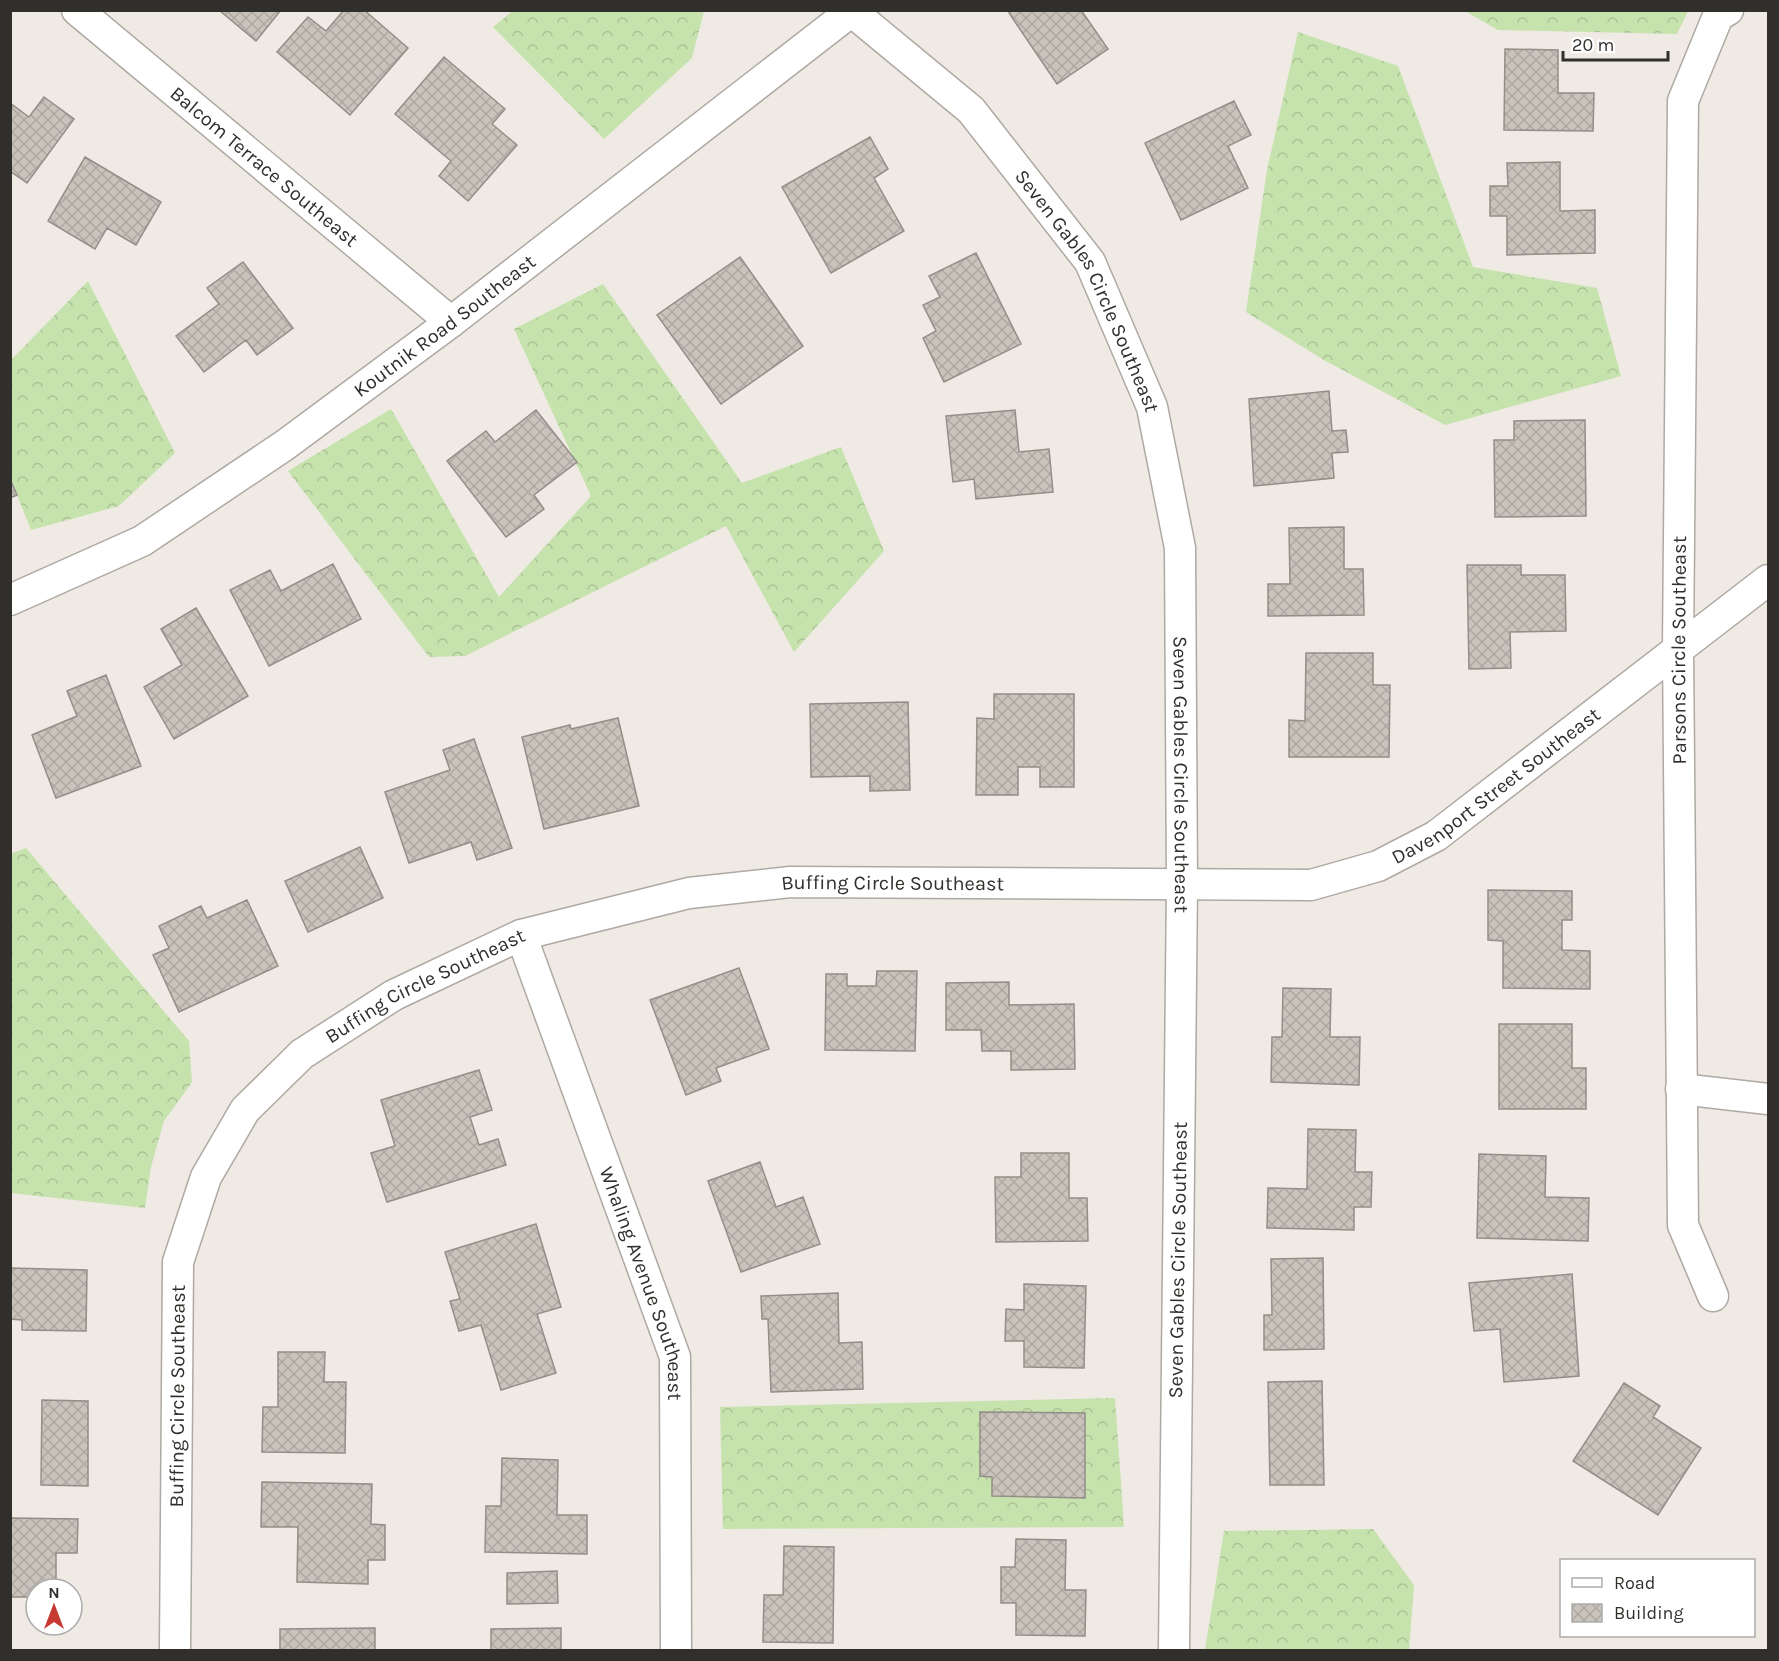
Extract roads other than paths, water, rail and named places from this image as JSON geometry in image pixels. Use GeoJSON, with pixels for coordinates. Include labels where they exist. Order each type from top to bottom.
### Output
{"type":"FeatureCollection","features":[{"type":"Feature","properties":{"kind":"street","name":"Balcom Terrace Southeast"},"geometry":{"type":"LineString","coordinates":[[77,10],[451,322]]}},
{"type":"Feature","properties":{"kind":"street","name":"Parsons Circle Southeast"},"geometry":{"type":"LineString","coordinates":[[1713,1296],[1683,1225],[1678,648],[1683,101],[1718,16],[1728,10]]}},
{"type":"Feature","properties":{"kind":"street","name":"Koutnik Road Southeast"},"geometry":{"type":"LineString","coordinates":[[10,600],[142,541],[285,445],[451,322],[851,11]]}},
{"type":"Feature","properties":{"kind":"street","name":"Seven Gables Circle Southeast"},"geometry":{"type":"LineString","coordinates":[[851,11],[971,110],[1090,262],[1152,407],[1180,548],[1182,883],[1173,1650]]}},
{"type":"Feature","properties":{"kind":"street","name":"Davenport Street Southeast"},"geometry":{"type":"LineString","coordinates":[[1182,883],[1311,885],[1378,866],[1436,836],[1768,580]]}},
{"type":"Feature","properties":{"kind":"street","name":"Buffing Circle Southeast"},"geometry":{"type":"LineString","coordinates":[[175,1650],[178,1262],[206,1177],[245,1110],[302,1054],[394,995],[521,935],[689,893],[790,882],[1182,883]]}},
{"type":"Feature","properties":{"kind":"street","name":"Whaling Avenue Southeast"},"geometry":{"type":"LineString","coordinates":[[521,935],[675,1357],[676,1650]]}},
{"type":"Feature","properties":{"kind":"street"},"geometry":{"type":"LineString","coordinates":[[1681,1089],[1768,1100]]}}]}
